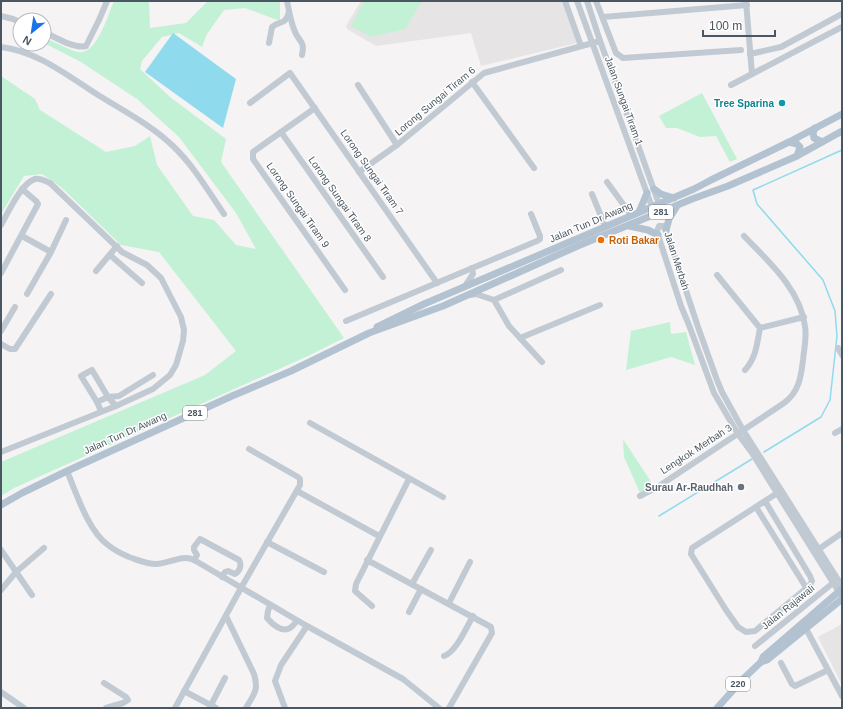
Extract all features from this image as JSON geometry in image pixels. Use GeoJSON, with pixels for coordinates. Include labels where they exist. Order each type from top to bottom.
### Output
{"type":"FeatureCollection","features":[{"type":"Feature","properties":{"kind":"main road","name":"Jalan Tun Dr Awang"},"geometry":{"type":"LineString","coordinates":[[369,333],[389,320],[424,304],[694,189],[842,114]]}},
{"type":"Feature","properties":{"kind":"main road"},"geometry":{"type":"LineString","coordinates":[[815,128],[813,134],[814,138],[822,142]]}},
{"type":"Feature","properties":{"kind":"main road","name":"Jalan Tun Dr Awang"},"geometry":{"type":"LineString","coordinates":[[1,505],[67,471],[232,396],[291,371],[369,333],[470,295],[580,245],[692,199],[728,186],[797,156],[842,130]]}},
{"type":"Feature","properties":{"kind":"main road"},"geometry":{"type":"LineString","coordinates":[[789,142],[797,144],[800,147],[797,156]]}},
{"type":"Feature","properties":{"kind":"main road"},"geometry":{"type":"LineString","coordinates":[[654,189],[661,194],[674,198]]}},
{"type":"Feature","properties":{"kind":"main road"},"geometry":{"type":"LineString","coordinates":[[639,212],[647,193]]}},
{"type":"Feature","properties":{"kind":"main road"},"geometry":{"type":"LineString","coordinates":[[666,230],[669,219],[677,206]]}},
{"type":"Feature","properties":{"kind":"main road"},"geometry":{"type":"LineString","coordinates":[[629,226],[648,230],[658,235]]}},
{"type":"Feature","properties":{"kind":"main road","name":"220"},"geometry":{"type":"LineString","coordinates":[[717,708],[744,678],[761,662],[763,657],[805,626],[840,596]]}},
{"type":"Feature","properties":{"kind":"street"},"geometry":{"type":"LineString","coordinates":[[52,36],[75,46],[86,46],[107,1]]}},
{"type":"Feature","properties":{"kind":"street"},"geometry":{"type":"LineString","coordinates":[[287,1],[295,32],[302,40],[302,55]]}},
{"type":"Feature","properties":{"kind":"street"},"geometry":{"type":"LineString","coordinates":[[564,1],[581,46]]}},
{"type":"Feature","properties":{"kind":"street","name":"Jalan Sungai Tiram 1"},"geometry":{"type":"LineString","coordinates":[[577,1],[647,193],[655,206]]}},
{"type":"Feature","properties":{"kind":"street","name":"Jalan Sungai Tiram 1"},"geometry":{"type":"LineString","coordinates":[[587,1],[654,189],[655,206]]}},
{"type":"Feature","properties":{"kind":"street"},"geometry":{"type":"LineString","coordinates":[[596,1],[616,53],[626,59],[742,50]]}},
{"type":"Feature","properties":{"kind":"street"},"geometry":{"type":"LineString","coordinates":[[603,17],[747,3],[752,74]]}},
{"type":"Feature","properties":{"kind":"street"},"geometry":{"type":"LineString","coordinates":[[269,43],[272,27],[287,19],[289,11]]}},
{"type":"Feature","properties":{"kind":"street"},"geometry":{"type":"LineString","coordinates":[[750,54],[780,47],[842,14]]}},
{"type":"Feature","properties":{"kind":"street"},"geometry":{"type":"LineString","coordinates":[[1,16],[12,19]]}},
{"type":"Feature","properties":{"kind":"street"},"geometry":{"type":"LineString","coordinates":[[731,85],[842,27]]}},
{"type":"Feature","properties":{"kind":"street","name":"Lorong Sungai Tiram 6"},"geometry":{"type":"LineString","coordinates":[[359,172],[397,145],[484,73],[600,41]]}},
{"type":"Feature","properties":{"kind":"street"},"geometry":{"type":"LineString","coordinates":[[1,47],[11,48],[44,61],[155,130],[174,147],[194,170],[224,214]]}},
{"type":"Feature","properties":{"kind":"street","name":"Lorong Sungai Tiram 7"},"geometry":{"type":"LineString","coordinates":[[250,103],[290,73],[437,283]]}},
{"type":"Feature","properties":{"kind":"street"},"geometry":{"type":"LineString","coordinates":[[472,82],[534,168]]}},
{"type":"Feature","properties":{"kind":"street"},"geometry":{"type":"LineString","coordinates":[[358,85],[397,145]]}},
{"type":"Feature","properties":{"kind":"street","name":"Lorong Sungai Tiram 9"},"geometry":{"type":"LineString","coordinates":[[315,108],[253,152],[254,158],[345,290]]}},
{"type":"Feature","properties":{"kind":"street","name":"Lorong Sungai Tiram 8"},"geometry":{"type":"LineString","coordinates":[[281,132],[383,277]]}},
{"type":"Feature","properties":{"kind":"street"},"geometry":{"type":"LineString","coordinates":[[1,225],[22,189],[30,181],[36,179],[50,183],[116,246],[126,254],[148,265],[162,278],[181,317],[184,330],[180,355],[176,365],[170,375],[153,389],[116,406],[1,452]]}},
{"type":"Feature","properties":{"kind":"street"},"geometry":{"type":"LineString","coordinates":[[607,182],[631,216]]}},
{"type":"Feature","properties":{"kind":"street"},"geometry":{"type":"LineString","coordinates":[[1,273],[22,236],[38,203],[22,189]]}},
{"type":"Feature","properties":{"kind":"street"},"geometry":{"type":"LineString","coordinates":[[592,194],[605,226]]}},
{"type":"Feature","properties":{"kind":"street"},"geometry":{"type":"LineString","coordinates":[[346,321],[537,241],[540,239],[540,236],[531,214]]}},
{"type":"Feature","properties":{"kind":"street"},"geometry":{"type":"LineString","coordinates":[[27,294],[51,252],[66,220]]}},
{"type":"Feature","properties":{"kind":"street","name":"Jalan Merbah"},"geometry":{"type":"LineString","coordinates":[[740,432],[717,380],[666,230],[663,226],[659,226],[657,231],[658,235],[681,306],[714,393],[837,579]]}},
{"type":"Feature","properties":{"kind":"street"},"geometry":{"type":"LineString","coordinates":[[22,236],[51,252]]}},
{"type":"Feature","properties":{"kind":"street"},"geometry":{"type":"LineString","coordinates":[[744,236],[789,286],[802,310],[804,317],[760,328]]}},
{"type":"Feature","properties":{"kind":"street"},"geometry":{"type":"LineString","coordinates":[[96,270],[116,246]]}},
{"type":"Feature","properties":{"kind":"street"},"geometry":{"type":"LineString","coordinates":[[110,255],[142,283]]}},
{"type":"Feature","properties":{"kind":"street"},"geometry":{"type":"LineString","coordinates":[[472,268],[475,272],[487,278]]}},
{"type":"Feature","properties":{"kind":"street"},"geometry":{"type":"LineString","coordinates":[[465,286],[473,274],[472,268]]}},
{"type":"Feature","properties":{"kind":"street"},"geometry":{"type":"LineString","coordinates":[[470,295],[476,294],[492,300],[561,270]]}},
{"type":"Feature","properties":{"kind":"street"},"geometry":{"type":"LineString","coordinates":[[717,275],[760,328],[756,351],[750,365],[745,370]]}},
{"type":"Feature","properties":{"kind":"street"},"geometry":{"type":"LineString","coordinates":[[491,286],[487,292],[487,296],[492,300],[509,326],[542,362]]}},
{"type":"Feature","properties":{"kind":"street"},"geometry":{"type":"LineString","coordinates":[[1,344],[10,349],[16,347],[51,294]]}},
{"type":"Feature","properties":{"kind":"street"},"geometry":{"type":"LineString","coordinates":[[520,338],[600,305]]}},
{"type":"Feature","properties":{"kind":"street"},"geometry":{"type":"LineString","coordinates":[[1,331],[15,307]]}},
{"type":"Feature","properties":{"kind":"street","name":"Lengkok Merbah 3"},"geometry":{"type":"LineString","coordinates":[[640,496],[659,486],[784,403],[795,393],[801,376],[806,328],[804,317]]}},
{"type":"Feature","properties":{"kind":"street"},"geometry":{"type":"LineString","coordinates":[[838,348],[842,355]]}},
{"type":"Feature","properties":{"kind":"street"},"geometry":{"type":"LineString","coordinates":[[101,411],[81,376],[92,370],[108,397],[116,406]]}},
{"type":"Feature","properties":{"kind":"street"},"geometry":{"type":"LineString","coordinates":[[97,402],[108,397],[118,396],[153,375]]}},
{"type":"Feature","properties":{"kind":"street"},"geometry":{"type":"LineString","coordinates":[[310,423],[442,496]]}},
{"type":"Feature","properties":{"kind":"street"},"geometry":{"type":"LineString","coordinates":[[835,433],[842,429]]}},
{"type":"Feature","properties":{"kind":"street"},"geometry":{"type":"LineString","coordinates":[[175,708],[241,588],[297,491],[300,482],[298,477],[249,449]]}},
{"type":"Feature","properties":{"kind":"street"},"geometry":{"type":"LineString","coordinates":[[67,471],[87,517],[98,535],[107,545],[122,554],[147,564],[158,564],[186,558],[194,560],[297,621],[403,679],[439,708]]}},
{"type":"Feature","properties":{"kind":"street"},"geometry":{"type":"LineString","coordinates":[[372,606],[356,591],[355,588],[367,560],[409,478]]}},
{"type":"Feature","properties":{"kind":"street"},"geometry":{"type":"LineString","coordinates":[[297,491],[379,536]]}},
{"type":"Feature","properties":{"kind":"street"},"geometry":{"type":"LineString","coordinates":[[765,501],[810,576],[812,583],[807,589],[755,631],[746,632],[738,627],[726,610],[691,554],[692,548],[765,501],[780,492]]}},
{"type":"Feature","properties":{"kind":"street","name":"Jalan Merbah"},"geometry":{"type":"LineString","coordinates":[[780,492],[819,549],[837,579],[840,596]]}},
{"type":"Feature","properties":{"kind":"street"},"geometry":{"type":"LineString","coordinates":[[756,507],[807,589]]}},
{"type":"Feature","properties":{"kind":"street"},"geometry":{"type":"LineString","coordinates":[[819,549],[842,533]]}},
{"type":"Feature","properties":{"kind":"street"},"geometry":{"type":"LineString","coordinates":[[194,560],[198,555],[194,550],[194,547],[200,539],[239,560],[241,566],[238,573],[235,574],[228,571],[225,572],[222,577]]}},
{"type":"Feature","properties":{"kind":"street"},"geometry":{"type":"LineString","coordinates":[[268,542],[324,572]]}},
{"type":"Feature","properties":{"kind":"street"},"geometry":{"type":"LineString","coordinates":[[2,586],[44,548]]}},
{"type":"Feature","properties":{"kind":"street"},"geometry":{"type":"LineString","coordinates":[[1,550],[32,595]]}},
{"type":"Feature","properties":{"kind":"street"},"geometry":{"type":"LineString","coordinates":[[412,584],[431,550]]}},
{"type":"Feature","properties":{"kind":"street"},"geometry":{"type":"LineString","coordinates":[[367,560],[491,626],[492,634],[449,708]]}},
{"type":"Feature","properties":{"kind":"street"},"geometry":{"type":"LineString","coordinates":[[449,604],[470,562]]}},
{"type":"Feature","properties":{"kind":"street","name":"Jalan Rajawali"},"geometry":{"type":"LineString","coordinates":[[755,646],[837,579]]}},
{"type":"Feature","properties":{"kind":"street"},"geometry":{"type":"LineString","coordinates":[[409,612],[421,589]]}},
{"type":"Feature","properties":{"kind":"street"},"geometry":{"type":"LineString","coordinates":[[270,605],[267,618],[277,627],[286,629],[290,628],[297,621]]}},
{"type":"Feature","properties":{"kind":"street"},"geometry":{"type":"LineString","coordinates":[[226,616],[257,683],[256,690],[246,708]]}},
{"type":"Feature","properties":{"kind":"street"},"geometry":{"type":"LineString","coordinates":[[444,656],[449,654],[454,649],[472,616]]}},
{"type":"Feature","properties":{"kind":"street"},"geometry":{"type":"LineString","coordinates":[[285,708],[275,681],[281,666],[307,626]]}},
{"type":"Feature","properties":{"kind":"street"},"geometry":{"type":"LineString","coordinates":[[805,626],[842,696]]}},
{"type":"Feature","properties":{"kind":"street"},"geometry":{"type":"LineString","coordinates":[[781,663],[792,684],[795,686],[828,670]]}},
{"type":"Feature","properties":{"kind":"street"},"geometry":{"type":"LineString","coordinates":[[184,691],[214,707],[225,678]]}},
{"type":"Feature","properties":{"kind":"street"},"geometry":{"type":"LineString","coordinates":[[104,683],[126,697],[128,700],[106,708]]}},
{"type":"Feature","properties":{"kind":"street"},"geometry":{"type":"LineString","coordinates":[[1,692],[24,708]]}},
{"type":"Feature","properties":{"kind":"shaded area"},"geometry":{"type":"Polygon","coordinates":[[[361,1],[562,1],[577,43],[481,66],[471,33],[376,46],[347,29],[346,26],[361,1]]]}},
{"type":"Feature","properties":{"kind":"shaded area"},"geometry":{"type":"Polygon","coordinates":[[[842,624],[842,685],[818,637],[842,624]]]}},
{"type":"Feature","properties":{"kind":"green space"},"geometry":{"type":"Polygon","coordinates":[[[114,1],[149,1],[150,28],[186,23],[207,2],[280,1],[280,21],[245,8],[224,10],[207,34],[202,47],[179,33],[162,37],[142,61],[140,69],[170,97],[226,139],[221,162],[344,338],[308,356],[14,488],[1,496],[1,462],[205,375],[236,351],[159,252],[121,245],[61,187],[42,174],[24,176],[1,214],[1,76],[35,99],[40,110],[106,152],[135,146],[150,136],[157,165],[193,216],[214,220],[236,245],[256,249],[236,213],[179,137],[137,99],[81,62],[52,47],[52,41],[79,52],[85,51],[91,47],[105,24],[114,1]]]}},
{"type":"Feature","properties":{"kind":"green space"},"geometry":{"type":"Polygon","coordinates":[[[364,1],[422,1],[405,29],[371,37],[351,26],[364,1]]]}},
{"type":"Feature","properties":{"kind":"green space"},"geometry":{"type":"Polygon","coordinates":[[[702,93],[737,159],[730,162],[716,136],[700,137],[677,128],[666,128],[659,116],[702,93]]]}},
{"type":"Feature","properties":{"kind":"green space"},"geometry":{"type":"Polygon","coordinates":[[[670,322],[671,334],[686,332],[695,365],[671,357],[626,370],[631,331],[670,322]]]}},
{"type":"Feature","properties":{"kind":"green space"},"geometry":{"type":"Polygon","coordinates":[[[623,439],[653,485],[640,493],[624,457],[623,439]]]}},
{"type":"Feature","properties":{"kind":"water"},"geometry":{"type":"Polygon","coordinates":[[[173,33],[236,79],[223,128],[145,72],[173,33]]]}},
{"type":"Feature","properties":{"kind":"waterway"},"geometry":{"type":"LineString","coordinates":[[764,452],[821,417],[830,400],[837,336],[835,311],[823,280],[757,204],[753,190],[842,150]]}},
{"type":"Feature","properties":{"kind":"waterway"},"geometry":{"type":"LineString","coordinates":[[659,516],[752,459]]}},
{"type":"Feature","properties":{"kind":"place","name":"Tree Sparina"},"geometry":{"type":"Point","coordinates":[782,103]}},
{"type":"Feature","properties":{"kind":"place","name":"Roti Bakar"},"geometry":{"type":"Point","coordinates":[601,240]}},
{"type":"Feature","properties":{"kind":"place","name":"Surau Ar-Raudhah"},"geometry":{"type":"Point","coordinates":[741,487]}}]}
